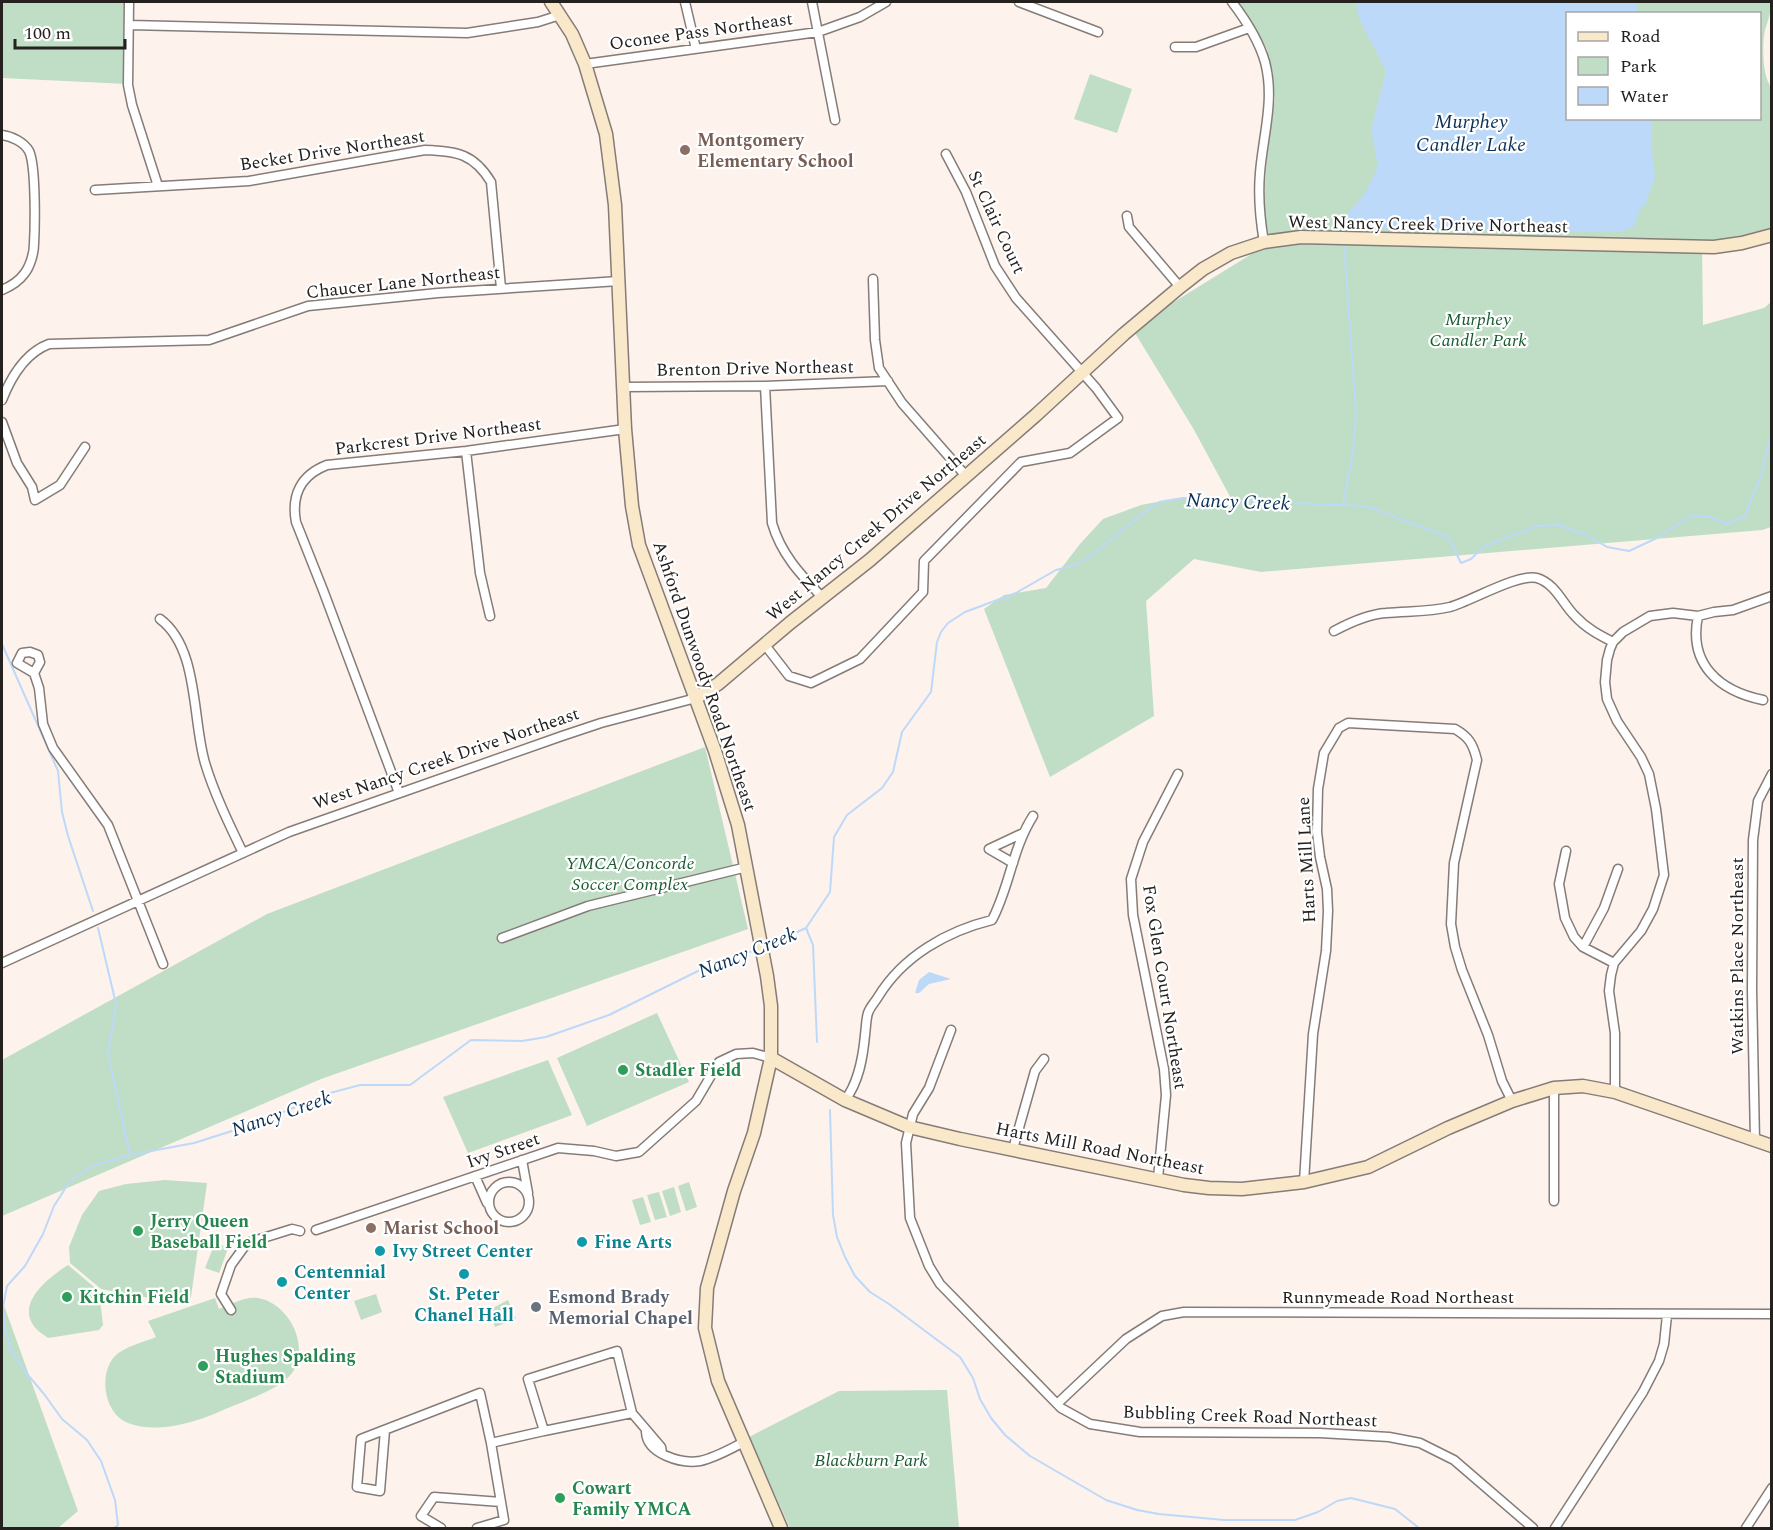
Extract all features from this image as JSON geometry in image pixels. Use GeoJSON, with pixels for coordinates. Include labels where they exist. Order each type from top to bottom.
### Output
{"type":"FeatureCollection","features":[{"type":"Feature","properties":{"kind":"street"},"geometry":{"type":"LineString","coordinates":[[129,2],[128,85],[132,105],[158,186]]}},
{"type":"Feature","properties":{"kind":"street","name":"Ashford Dunwoody Road Northeast"},"geometry":{"type":"LineString","coordinates":[[551,2],[572,34],[585,64],[606,134],[615,205],[625,429],[632,506],[639,545],[716,751],[738,825],[767,976],[771,1006],[771,1058],[754,1133],[734,1191],[707,1288],[705,1328],[718,1381],[781,1528]]}},
{"type":"Feature","properties":{"kind":"street"},"geometry":{"type":"LineString","coordinates":[[685,2],[696,49]]}},
{"type":"Feature","properties":{"kind":"street"},"geometry":{"type":"LineString","coordinates":[[812,2],[835,120]]}},
{"type":"Feature","properties":{"kind":"street","name":"Oconee Pass Northeast"},"geometry":{"type":"LineString","coordinates":[[585,64],[818,32],[860,17],[886,2]]}},
{"type":"Feature","properties":{"kind":"street"},"geometry":{"type":"LineString","coordinates":[[1019,2],[1032,4],[1098,32]]}},
{"type":"Feature","properties":{"kind":"street"},"geometry":{"type":"LineString","coordinates":[[1232,2],[1249,28],[1265,64],[1269,98],[1259,190],[1264,242]]}},
{"type":"Feature","properties":{"kind":"street"},"geometry":{"type":"LineString","coordinates":[[129,25],[467,33],[538,22],[560,15]]}},
{"type":"Feature","properties":{"kind":"street"},"geometry":{"type":"LineString","coordinates":[[1175,46],[1196,47],[1249,28]]}},
{"type":"Feature","properties":{"kind":"street"},"geometry":{"type":"LineString","coordinates":[[2,135],[17,140],[29,152],[32,165],[34,245],[24,275],[2,290]]}},
{"type":"Feature","properties":{"kind":"street","name":"Becket Drive Northeast"},"geometry":{"type":"LineString","coordinates":[[95,190],[249,182],[425,150],[452,151],[470,158],[483,168],[491,182],[501,288]]}},
{"type":"Feature","properties":{"kind":"street","name":"St Clair Court"},"geometry":{"type":"LineString","coordinates":[[765,645],[789,676],[811,683],[860,659],[923,592],[924,561],[1021,462],[1070,453],[1118,418],[1082,372],[1016,298],[995,266],[966,192],[946,154]]}},
{"type":"Feature","properties":{"kind":"street"},"geometry":{"type":"LineString","coordinates":[[1127,216],[1134,233],[1180,287]]}},
{"type":"Feature","properties":{"kind":"street","name":"West Nancy Creek Drive Northeast"},"geometry":{"type":"LineString","coordinates":[[2,963],[289,832],[601,723],[696,698],[718,684],[870,560],[1180,287],[1219,259],[1240,249],[1264,242],[1302,237],[1714,247],[1732,245],[1772,234]]}},
{"type":"Feature","properties":{"kind":"street"},"geometry":{"type":"LineString","coordinates":[[873,279],[875,340],[879,368],[902,403],[966,476]]}},
{"type":"Feature","properties":{"kind":"street","name":"Chaucer Lane Northeast"},"geometry":{"type":"LineString","coordinates":[[2,400],[22,363],[37,348],[49,344],[209,340],[308,306],[501,288],[619,280]]}},
{"type":"Feature","properties":{"kind":"street","name":"Brenton Drive Northeast"},"geometry":{"type":"LineString","coordinates":[[624,387],[765,386],[888,381]]}},
{"type":"Feature","properties":{"kind":"street"},"geometry":{"type":"LineString","coordinates":[[765,386],[772,523],[777,540],[785,554],[822,597]]}},
{"type":"Feature","properties":{"kind":"street"},"geometry":{"type":"LineString","coordinates":[[2,422],[17,463],[32,487],[35,500],[60,485],[85,447]]}},
{"type":"Feature","properties":{"kind":"street","name":"Parkcrest Drive Northeast"},"geometry":{"type":"LineString","coordinates":[[399,793],[296,522],[294,511],[296,498],[306,477],[314,470],[327,465],[466,451],[625,429]]}},
{"type":"Feature","properties":{"kind":"street"},"geometry":{"type":"LineString","coordinates":[[466,451],[480,573],[490,616]]}},
{"type":"Feature","properties":{"kind":"street"},"geometry":{"type":"LineString","coordinates":[[1334,631],[1384,613],[1450,607],[1482,596],[1519,579],[1534,577],[1547,583],[1575,617],[1591,631],[1613,642]]}},
{"type":"Feature","properties":{"kind":"street"},"geometry":{"type":"LineString","coordinates":[[1615,1092],[1615,1033],[1609,991],[1614,963],[1641,930],[1653,909],[1665,875],[1656,808],[1648,774],[1641,757],[1617,722],[1607,699],[1606,660],[1613,642],[1623,632],[1650,616],[1673,613],[1698,616],[1733,610],[1772,596]]}},
{"type":"Feature","properties":{"kind":"street"},"geometry":{"type":"LineString","coordinates":[[1698,616],[1695,628],[1696,645],[1707,669],[1737,693],[1763,700]]}},
{"type":"Feature","properties":{"kind":"street"},"geometry":{"type":"LineString","coordinates":[[160,619],[175,633],[180,643],[191,685],[205,763],[243,853]]}},
{"type":"Feature","properties":{"kind":"street"},"geometry":{"type":"LineString","coordinates":[[34,673],[39,688],[43,724],[53,748],[108,825],[163,964]]}},
{"type":"Feature","properties":{"kind":"street","name":"Harts Mill Lane"},"geometry":{"type":"LineString","coordinates":[[1304,1182],[1313,1034],[1326,951],[1328,911],[1328,889],[1317,832],[1318,789],[1324,753],[1331,737],[1339,728],[1348,723],[1455,729],[1468,736],[1474,747],[1477,760],[1454,863],[1451,924],[1462,970],[1488,1035],[1502,1082],[1512,1101]]}},
{"type":"Feature","properties":{"kind":"street","name":"Fox Glen Court Northeast"},"geometry":{"type":"LineString","coordinates":[[1158,1178],[1166,1095],[1164,1069],[1133,915],[1131,879],[1143,842],[1178,774]]}},
{"type":"Feature","properties":{"kind":"street","name":"Watkins Place Northeast"},"geometry":{"type":"LineString","coordinates":[[1755,1141],[1752,990],[1753,840],[1758,801],[1772,774]]}},
{"type":"Feature","properties":{"kind":"street"},"geometry":{"type":"LineString","coordinates":[[845,1100],[851,1092],[863,1057],[868,1013],[883,988],[909,960],[939,939],[972,925],[993,920],[1000,906],[1021,834],[1033,816]]}},
{"type":"Feature","properties":{"kind":"street"},"geometry":{"type":"LineString","coordinates":[[1013,863],[989,849],[1021,834]]}},
{"type":"Feature","properties":{"kind":"street"},"geometry":{"type":"LineString","coordinates":[[1566,851],[1559,884],[1560,900],[1569,927],[1583,947],[1614,963]]}},
{"type":"Feature","properties":{"kind":"street"},"geometry":{"type":"LineString","coordinates":[[502,938],[588,906],[747,867]]}},
{"type":"Feature","properties":{"kind":"street"},"geometry":{"type":"LineString","coordinates":[[1583,947],[1604,908],[1618,869]]}},
{"type":"Feature","properties":{"kind":"street"},"geometry":{"type":"LineString","coordinates":[[909,1127],[913,1114],[929,1088],[951,1030]]}},
{"type":"Feature","properties":{"kind":"street","name":"Ivy Street"},"geometry":{"type":"LineString","coordinates":[[315,1230],[558,1148],[594,1150],[616,1156],[639,1152],[696,1101],[719,1062],[736,1054],[753,1053],[771,1058]]}},
{"type":"Feature","properties":{"kind":"street","name":"Harts Mill Road Northeast"},"geometry":{"type":"LineString","coordinates":[[771,1058],[845,1100],[909,1127],[1184,1185],[1209,1188],[1242,1189],[1304,1182],[1368,1167],[1512,1101],[1554,1088],[1583,1086],[1615,1092],[1772,1146]]}},
{"type":"Feature","properties":{"kind":"street"},"geometry":{"type":"LineString","coordinates":[[1013,1149],[1035,1071],[1044,1059]]}},
{"type":"Feature","properties":{"kind":"street"},"geometry":{"type":"LineString","coordinates":[[1554,1088],[1554,1201]]}},
{"type":"Feature","properties":{"kind":"street","name":"Bubbling Creek Road Northeast"},"geometry":{"type":"LineString","coordinates":[[909,1127],[906,1163],[910,1218],[929,1266],[940,1284],[1057,1404],[1090,1424],[1140,1432],[1320,1433],[1389,1437],[1420,1443],[1454,1460],[1533,1528]]}},
{"type":"Feature","properties":{"kind":"street"},"geometry":{"type":"LineString","coordinates":[[475,1176],[489,1208],[497,1219],[516,1221],[526,1213],[529,1207],[522,1161]]}},
{"type":"Feature","properties":{"kind":"street"},"geometry":{"type":"LineString","coordinates":[[489,1208],[490,1194],[499,1184],[505,1182],[519,1184],[528,1194]]}},
{"type":"Feature","properties":{"kind":"street"},"geometry":{"type":"LineString","coordinates":[[231,1310],[221,1294],[231,1265],[247,1243],[292,1229],[300,1232]]}},
{"type":"Feature","properties":{"kind":"street","name":"Runnymeade Road Northeast"},"geometry":{"type":"LineString","coordinates":[[1057,1404],[1126,1339],[1162,1316],[1184,1312],[1772,1314]]}},
{"type":"Feature","properties":{"kind":"street"},"geometry":{"type":"LineString","coordinates":[[1555,1528],[1643,1392],[1659,1361],[1664,1344],[1667,1315]]}},
{"type":"Feature","properties":{"kind":"street"},"geometry":{"type":"LineString","coordinates":[[544,1431],[528,1379],[617,1351],[632,1413],[646,1432],[646,1438],[657,1451],[686,1462],[702,1461],[744,1442]]}},
{"type":"Feature","properties":{"kind":"street"},"geometry":{"type":"LineString","coordinates":[[385,1430],[380,1491],[357,1487],[361,1438],[480,1393],[504,1520],[477,1528]]}},
{"type":"Feature","properties":{"kind":"street"},"geometry":{"type":"LineString","coordinates":[[491,1443],[632,1413]]}},
{"type":"Feature","properties":{"kind":"street"},"geometry":{"type":"LineString","coordinates":[[1746,1528],[1772,1488]]}},
{"type":"Feature","properties":{"kind":"street"},"geometry":{"type":"LineString","coordinates":[[441,1528],[421,1516],[434,1497],[501,1502]]}},
{"type":"Feature","properties":{"kind":"green space"},"geometry":{"type":"Polygon","coordinates":[[[2,2],[130,2],[127,84],[2,78],[2,2]]]}},
{"type":"Feature","properties":{"kind":"green space","name":"Murphey Candler Park"},"geometry":{"type":"Polygon","coordinates":[[[1237,2],[1771,2],[1763,52],[1766,77],[1772,88],[1771,229],[1726,240],[1702,242],[1703,325],[1764,308],[1771,302],[1771,527],[1762,530],[1261,572],[1194,559],[1146,601],[1154,716],[1050,777],[984,609],[1004,595],[1046,588],[1080,544],[1103,519],[1141,505],[1184,497],[1197,499],[1201,510],[1233,502],[1193,428],[1135,333],[1169,305],[1271,242],[1263,213],[1267,156],[1275,98],[1267,49],[1246,12],[1237,2]]]}},
{"type":"Feature","properties":{"kind":"green space"},"geometry":{"type":"Polygon","coordinates":[[[1090,74],[1132,89],[1117,133],[1074,119],[1090,74]]]}},
{"type":"Feature","properties":{"kind":"green space","name":"YMCA/Concorde Soccer Complex"},"geometry":{"type":"Polygon","coordinates":[[[705,747],[748,929],[321,1079],[2,1216],[2,1060],[267,914],[705,747]]]}},
{"type":"Feature","properties":{"kind":"green space","name":"Stadler Field"},"geometry":{"type":"Polygon","coordinates":[[[657,1013],[689,1082],[587,1126],[557,1058],[657,1013]]]}},
{"type":"Feature","properties":{"kind":"green space"},"geometry":{"type":"Polygon","coordinates":[[[548,1060],[572,1115],[468,1153],[443,1097],[548,1060]]]}},
{"type":"Feature","properties":{"kind":"green space","name":"Jerry Queen Baseball Field"},"geometry":{"type":"Polygon","coordinates":[[[165,1180],[207,1183],[191,1297],[181,1304],[101,1289],[70,1263],[69,1247],[82,1215],[99,1191],[126,1184],[165,1180]]]}},
{"type":"Feature","properties":{"kind":"green space"},"geometry":{"type":"Polygon","coordinates":[[[689,1182],[697,1207],[686,1211],[678,1186],[689,1182]]]}},
{"type":"Feature","properties":{"kind":"green space"},"geometry":{"type":"Polygon","coordinates":[[[674,1187],[681,1212],[670,1216],[662,1191],[674,1187]]]}},
{"type":"Feature","properties":{"kind":"green space"},"geometry":{"type":"Polygon","coordinates":[[[659,1192],[667,1217],[655,1220],[647,1195],[659,1192]]]}},
{"type":"Feature","properties":{"kind":"green space"},"geometry":{"type":"Polygon","coordinates":[[[643,1197],[651,1222],[640,1225],[632,1200],[643,1197]]]}},
{"type":"Feature","properties":{"kind":"green space"},"geometry":{"type":"Polygon","coordinates":[[[215,1243],[228,1248],[219,1273],[205,1268],[215,1243]]]}},
{"type":"Feature","properties":{"kind":"green space","name":"Kitchin Field"},"geometry":{"type":"Polygon","coordinates":[[[68,1265],[99,1291],[103,1325],[99,1330],[48,1338],[33,1325],[29,1316],[29,1307],[45,1282],[68,1265]]]}},
{"type":"Feature","properties":{"kind":"green space"},"geometry":{"type":"Polygon","coordinates":[[[376,1294],[382,1312],[361,1320],[354,1301],[376,1294]]]}},
{"type":"Feature","properties":{"kind":"green space","name":"Hughes Spalding Stadium"},"geometry":{"type":"Polygon","coordinates":[[[215,1298],[219,1309],[248,1298],[258,1298],[279,1308],[294,1328],[298,1339],[297,1363],[292,1373],[279,1385],[259,1395],[187,1423],[151,1427],[128,1423],[120,1418],[109,1403],[105,1383],[106,1373],[115,1356],[129,1347],[156,1337],[148,1321],[215,1298]]]}},
{"type":"Feature","properties":{"kind":"green space"},"geometry":{"type":"Polygon","coordinates":[[[2,1300],[78,1511],[58,1528],[2,1528],[2,1300]]]}},
{"type":"Feature","properties":{"kind":"green space"},"geometry":{"type":"Polygon","coordinates":[[[508,1300],[516,1319],[495,1327],[489,1310],[508,1300]]]}},
{"type":"Feature","properties":{"kind":"green space","name":"Blackburn Park"},"geometry":{"type":"Polygon","coordinates":[[[947,1390],[959,1528],[790,1528],[749,1437],[839,1391],[947,1390]]]}},
{"type":"Feature","properties":{"kind":"water","name":"Murphey Candler Lake"},"geometry":{"type":"Polygon","coordinates":[[[1356,2],[1637,2],[1637,12],[1566,12],[1566,120],[1652,120],[1655,177],[1646,203],[1639,211],[1635,226],[1621,232],[1346,228],[1344,218],[1366,192],[1378,166],[1371,130],[1386,71],[1358,16],[1356,2]]]}},
{"type":"Feature","properties":{"kind":"water"},"geometry":{"type":"Polygon","coordinates":[[[929,972],[951,979],[929,984],[919,993],[915,993],[919,980],[929,972]]]}},
{"type":"Feature","properties":{"kind":"waterway"},"geometry":{"type":"LineString","coordinates":[[1343,505],[1353,452],[1356,414],[1344,243]]}},
{"type":"Feature","properties":{"kind":"waterway","name":"Nancy Creek"},"geometry":{"type":"LineString","coordinates":[[766,946],[806,928],[830,892],[834,837],[847,815],[882,788],[893,772],[902,732],[931,692],[937,642],[948,623],[965,612],[1016,593],[1056,570],[1076,565],[1094,554],[1159,502],[1183,498],[1214,502],[1366,506],[1448,537],[1461,563],[1471,559],[1483,547],[1537,526],[1559,525],[1588,536],[1607,547],[1629,551],[1657,538],[1692,515],[1710,517],[1727,524],[1745,516],[1761,475],[1772,431]]}},
{"type":"Feature","properties":{"kind":"waterway"},"geometry":{"type":"LineString","coordinates":[[2,644],[58,771],[62,812],[93,911]]}},
{"type":"Feature","properties":{"kind":"waterway"},"geometry":{"type":"LineString","coordinates":[[98,928],[116,1004],[108,1054],[130,1155]]}},
{"type":"Feature","properties":{"kind":"waterway"},"geometry":{"type":"LineString","coordinates":[[806,928],[813,945],[817,1042]]}},
{"type":"Feature","properties":{"kind":"waterway","name":"Nancy Creek"},"geometry":{"type":"LineString","coordinates":[[114,1528],[118,1525],[115,1500],[101,1461],[87,1440],[62,1419],[23,1369],[11,1350],[5,1329],[3,1307],[7,1286],[25,1266],[43,1234],[54,1206],[70,1181],[94,1165],[130,1155],[194,1143],[251,1125],[330,1093],[360,1085],[410,1085],[471,1040],[522,1041],[546,1037],[609,1015],[702,969],[758,949]]}},
{"type":"Feature","properties":{"kind":"waterway"},"geometry":{"type":"LineString","coordinates":[[830,1110],[833,1215],[837,1237],[855,1276],[870,1292],[960,1357],[973,1378],[980,1399],[991,1418],[1005,1435],[1030,1456],[1106,1500],[1137,1510],[1224,1520],[1295,1520],[1318,1512],[1337,1501],[1351,1498],[1395,1509],[1419,1528]]}},
{"type":"Feature","properties":{"kind":"place","name":"Montgomery Elementary School"},"geometry":{"type":"Point","coordinates":[685,150]}},
{"type":"Feature","properties":{"kind":"place","name":"Stadler Field"},"geometry":{"type":"Point","coordinates":[623,1070]}},
{"type":"Feature","properties":{"kind":"place","name":"Marist School"},"geometry":{"type":"Point","coordinates":[371,1228]}},
{"type":"Feature","properties":{"kind":"place","name":"Jerry Queen Baseball Field"},"geometry":{"type":"Point","coordinates":[138,1231]}},
{"type":"Feature","properties":{"kind":"place","name":"Fine Arts"},"geometry":{"type":"Point","coordinates":[582,1242]}},
{"type":"Feature","properties":{"kind":"place","name":"Ivy Street Center"},"geometry":{"type":"Point","coordinates":[380,1251]}},
{"type":"Feature","properties":{"kind":"place","name":"St. Peter Chanel Hall"},"geometry":{"type":"Point","coordinates":[464,1274]}},
{"type":"Feature","properties":{"kind":"place","name":"Centennial Center"},"geometry":{"type":"Point","coordinates":[282,1282]}},
{"type":"Feature","properties":{"kind":"place","name":"Kitchin Field"},"geometry":{"type":"Point","coordinates":[67,1297]}},
{"type":"Feature","properties":{"kind":"place","name":"Esmond Brady Memorial Chapel"},"geometry":{"type":"Point","coordinates":[536,1307]}},
{"type":"Feature","properties":{"kind":"place","name":"Hughes Spalding Stadium"},"geometry":{"type":"Point","coordinates":[203,1366]}},
{"type":"Feature","properties":{"kind":"place","name":"Cowart Family YMCA"},"geometry":{"type":"Point","coordinates":[560,1498]}}]}
